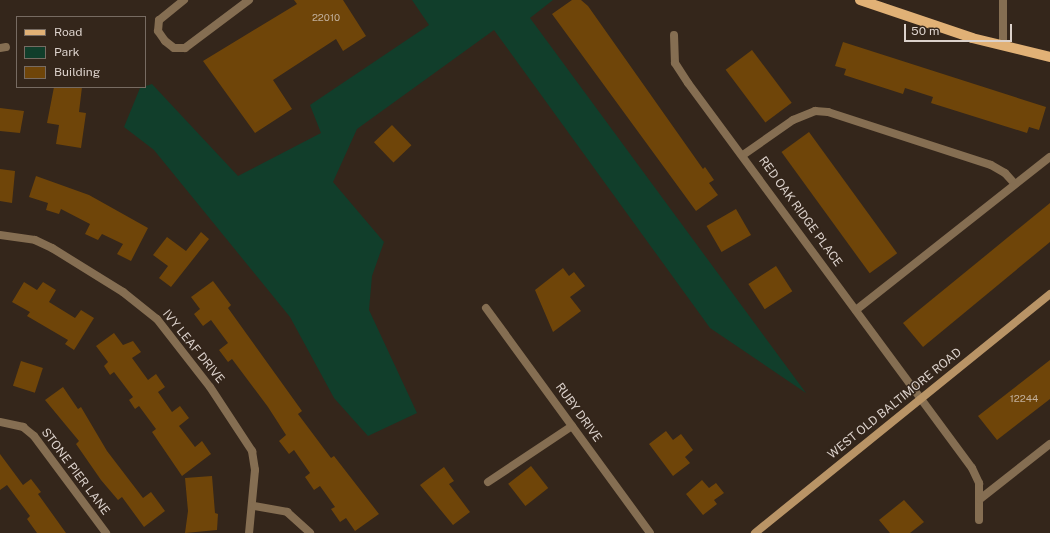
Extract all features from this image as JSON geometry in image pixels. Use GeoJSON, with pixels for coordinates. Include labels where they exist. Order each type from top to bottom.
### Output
{"type":"FeatureCollection","features":[{"type":"Feature","properties":{"kind":"main road"},"geometry":{"type":"LineString","coordinates":[[860,0],[1003,46],[1050,57]]}},
{"type":"Feature","properties":{"kind":"street"},"geometry":{"type":"LineString","coordinates":[[184,0],[164,13],[159,20],[158,31],[165,42],[174,48],[185,48],[249,0]]}},
{"type":"Feature","properties":{"kind":"street"},"geometry":{"type":"LineString","coordinates":[[1003,0],[1003,46]]}},
{"type":"Feature","properties":{"kind":"street","name":"RED OAK RIDGE PLACE"},"geometry":{"type":"LineString","coordinates":[[674,35],[675,63],[920,400],[972,468],[979,483],[979,520]]}},
{"type":"Feature","properties":{"kind":"street"},"geometry":{"type":"LineString","coordinates":[[743,155],[793,120],[815,111],[828,112],[991,165],[1005,173],[1015,184]]}},
{"type":"Feature","properties":{"kind":"street"},"geometry":{"type":"LineString","coordinates":[[856,310],[1050,158]]}},
{"type":"Feature","properties":{"kind":"street","name":"IVY LEAF DRIVE"},"geometry":{"type":"LineString","coordinates":[[0,235],[35,240],[52,248],[123,292],[157,319],[210,387],[252,451],[255,470],[254,506],[249,533]]}},
{"type":"Feature","properties":{"kind":"street","name":"WEST OLD BALTIMORE ROAD"},"geometry":{"type":"LineString","coordinates":[[755,533],[1050,294]]}},
{"type":"Feature","properties":{"kind":"street","name":"RUBY DRIVE"},"geometry":{"type":"LineString","coordinates":[[486,308],[650,533]]}},
{"type":"Feature","properties":{"kind":"street","name":"STONE PIER LANE"},"geometry":{"type":"LineString","coordinates":[[0,422],[24,428],[34,436],[106,533]]}},
{"type":"Feature","properties":{"kind":"street"},"geometry":{"type":"LineString","coordinates":[[488,482],[572,426]]}},
{"type":"Feature","properties":{"kind":"street"},"geometry":{"type":"LineString","coordinates":[[980,500],[1050,444]]}},
{"type":"Feature","properties":{"kind":"street"},"geometry":{"type":"LineString","coordinates":[[254,506],[287,512],[310,533]]}},
{"type":"Feature","properties":{"kind":"green space"},"geometry":{"type":"Polygon","coordinates":[[[412,0],[553,0],[530,18],[806,393],[710,328],[494,30],[357,129],[333,182],[384,242],[372,276],[369,310],[417,413],[368,436],[334,398],[290,317],[154,150],[124,127],[140,88],[146,88],[146,86],[152,84],[238,176],[321,133],[310,105],[429,25],[412,0]]]}},
{"type":"Feature","properties":{"kind":"building"},"geometry":{"type":"Polygon","coordinates":[[[294,0],[343,0],[366,36],[343,51],[336,39],[273,80],[292,109],[255,133],[203,61],[297,4],[294,0]]]}},
{"type":"Feature","properties":{"kind":"building"},"geometry":{"type":"Polygon","coordinates":[[[572,0],[581,0],[588,6],[703,169],[705,167],[714,180],[709,183],[718,195],[696,211],[552,14],[572,0]]]}},
{"type":"Feature","properties":{"kind":"building"},"geometry":{"type":"Polygon","coordinates":[[[843,42],[1046,107],[1039,130],[1029,127],[1027,133],[931,103],[933,97],[905,88],[903,94],[844,75],[846,69],[835,66],[843,42]]]}},
{"type":"Feature","properties":{"kind":"building"},"geometry":{"type":"Polygon","coordinates":[[[752,50],[792,103],[765,123],[726,70],[752,50]]]}},
{"type":"Feature","properties":{"kind":"building"},"geometry":{"type":"Polygon","coordinates":[[[54,88],[82,88],[79,112],[86,113],[81,148],[56,144],[59,125],[47,123],[54,88]]]}},
{"type":"Feature","properties":{"kind":"building"},"geometry":{"type":"Polygon","coordinates":[[[0,108],[24,111],[20,133],[0,131],[0,108]]]}},
{"type":"Feature","properties":{"kind":"building"},"geometry":{"type":"Polygon","coordinates":[[[392,125],[411,145],[393,163],[374,142],[392,125]]]}},
{"type":"Feature","properties":{"kind":"building"},"geometry":{"type":"Polygon","coordinates":[[[809,132],[897,253],[870,273],[781,152],[809,132]]]}},
{"type":"Feature","properties":{"kind":"building"},"geometry":{"type":"Polygon","coordinates":[[[0,169],[15,171],[12,203],[0,201],[0,169]]]}},
{"type":"Feature","properties":{"kind":"building"},"geometry":{"type":"Polygon","coordinates":[[[36,176],[89,195],[148,228],[131,261],[117,254],[123,244],[102,234],[98,240],[85,234],[90,224],[61,209],[59,214],[46,210],[48,203],[29,197],[36,176]]]}},
{"type":"Feature","properties":{"kind":"building"},"geometry":{"type":"Polygon","coordinates":[[[1050,203],[1050,242],[923,347],[903,323],[1050,203]]]}},
{"type":"Feature","properties":{"kind":"building"},"geometry":{"type":"Polygon","coordinates":[[[736,209],[751,235],[722,252],[707,226],[736,209]]]}},
{"type":"Feature","properties":{"kind":"building"},"geometry":{"type":"Polygon","coordinates":[[[201,232],[209,239],[171,287],[159,278],[168,266],[153,255],[167,237],[186,251],[201,232]]]}},
{"type":"Feature","properties":{"kind":"building"},"geometry":{"type":"Polygon","coordinates":[[[776,266],[792,291],[765,309],[748,284],[776,266]]]}},
{"type":"Feature","properties":{"kind":"building"},"geometry":{"type":"Polygon","coordinates":[[[563,268],[569,276],[574,272],[585,286],[570,297],[581,311],[553,332],[535,290],[563,268]]]}},
{"type":"Feature","properties":{"kind":"building"},"geometry":{"type":"Polygon","coordinates":[[[213,281],[231,305],[228,308],[302,411],[298,414],[331,458],[334,456],[379,514],[355,531],[346,518],[340,522],[331,509],[335,507],[320,486],[314,490],[305,477],[310,473],[294,450],[289,454],[279,441],[286,435],[268,407],[232,359],[228,362],[219,350],[228,343],[211,320],[203,326],[194,314],[200,309],[191,297],[213,281]]]}},
{"type":"Feature","properties":{"kind":"building"},"geometry":{"type":"Polygon","coordinates":[[[24,282],[37,290],[43,282],[56,290],[49,302],[75,318],[81,310],[94,318],[74,350],[65,344],[68,340],[27,316],[30,312],[12,302],[24,282]]]}},
{"type":"Feature","properties":{"kind":"building"},"geometry":{"type":"Polygon","coordinates":[[[114,333],[123,345],[133,341],[141,352],[132,358],[148,380],[156,374],[165,387],[158,392],[172,412],[180,406],[189,418],[179,426],[195,447],[202,441],[211,454],[182,476],[152,432],[156,429],[139,406],[135,409],[129,400],[133,397],[114,372],[110,375],[104,366],[108,362],[96,346],[114,333]]]}},
{"type":"Feature","properties":{"kind":"building"},"geometry":{"type":"Polygon","coordinates":[[[1050,360],[1050,399],[997,440],[978,416],[1050,360]]]}},
{"type":"Feature","properties":{"kind":"building"},"geometry":{"type":"Polygon","coordinates":[[[21,361],[43,368],[35,393],[13,386],[21,361]]]}},
{"type":"Feature","properties":{"kind":"building"},"geometry":{"type":"Polygon","coordinates":[[[63,387],[78,409],[81,407],[107,451],[143,498],[151,492],[165,511],[144,527],[122,497],[118,500],[101,480],[76,444],[79,441],[45,400],[63,387]]]}},
{"type":"Feature","properties":{"kind":"building"},"geometry":{"type":"Polygon","coordinates":[[[666,431],[673,440],[681,434],[693,450],[685,457],[690,463],[673,476],[649,444],[666,431]]]}},
{"type":"Feature","properties":{"kind":"building"},"geometry":{"type":"Polygon","coordinates":[[[0,454],[23,485],[31,479],[41,492],[38,494],[66,533],[37,533],[27,519],[30,516],[7,485],[0,490],[0,454]]]}},
{"type":"Feature","properties":{"kind":"building"},"geometry":{"type":"Polygon","coordinates":[[[531,466],[548,488],[525,506],[508,484],[531,466]]]}},
{"type":"Feature","properties":{"kind":"building"},"geometry":{"type":"Polygon","coordinates":[[[444,467],[454,481],[449,484],[470,512],[453,525],[420,485],[444,467]]]}},
{"type":"Feature","properties":{"kind":"building"},"geometry":{"type":"Polygon","coordinates":[[[212,476],[215,513],[218,514],[217,530],[185,533],[188,511],[185,478],[212,476]]]}},
{"type":"Feature","properties":{"kind":"building"},"geometry":{"type":"Polygon","coordinates":[[[702,480],[709,488],[716,483],[724,493],[714,500],[717,504],[703,515],[686,494],[702,480]]]}},
{"type":"Feature","properties":{"kind":"building"},"geometry":{"type":"Polygon","coordinates":[[[904,500],[924,522],[910,533],[890,533],[879,520],[904,500]]]}}]}
